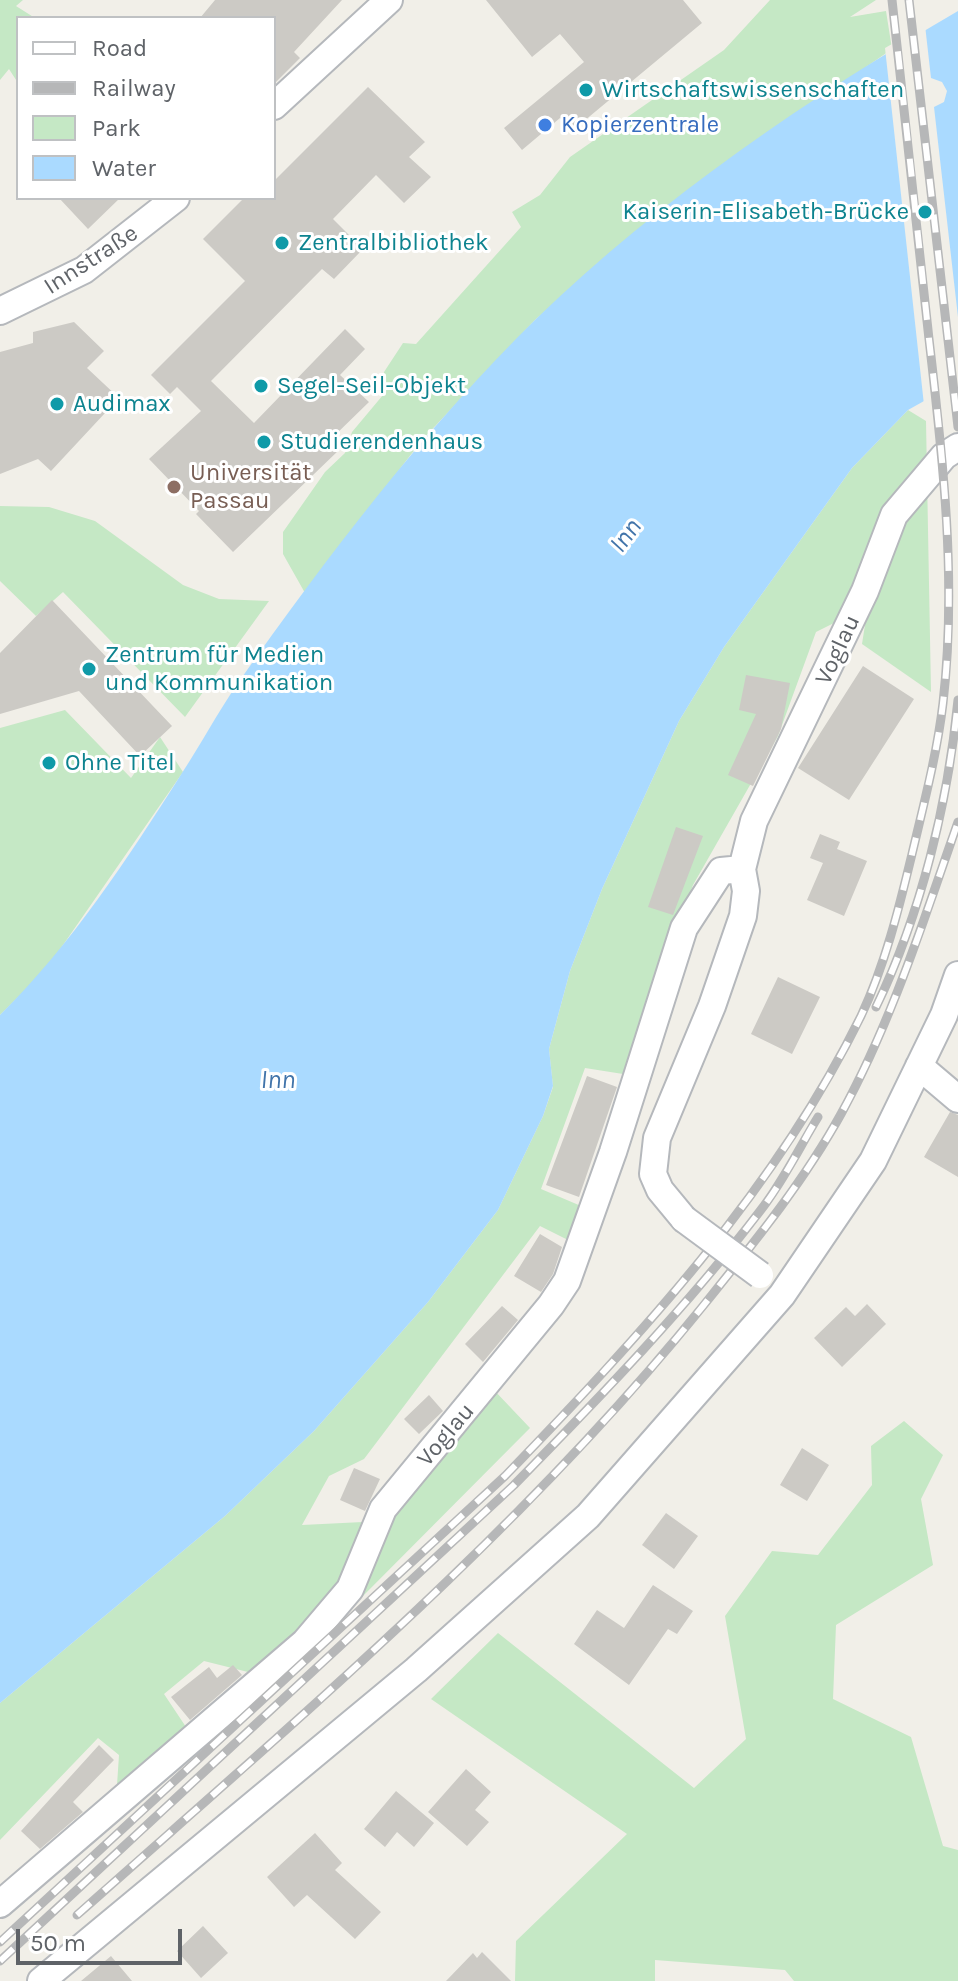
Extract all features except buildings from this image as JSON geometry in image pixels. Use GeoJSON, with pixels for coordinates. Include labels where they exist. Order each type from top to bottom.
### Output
{"type":"FeatureCollection","features":[{"type":"Feature","properties":{"kind":"street"},"geometry":{"type":"LineString","coordinates":[[276,104],[389,0]]}},
{"type":"Feature","properties":{"kind":"street","name":"Innstraße"},"geometry":{"type":"LineString","coordinates":[[0,311],[84,270],[173,200]]}},
{"type":"Feature","properties":{"kind":"street","name":"Voglau"},"geometry":{"type":"LineString","coordinates":[[782,1295],[684,1219],[660,1190],[653,1174],[657,1138],[712,1006],[743,916],[746,891],[742,869],[754,821],[865,591],[894,515],[944,456],[958,447]]}},
{"type":"Feature","properties":{"kind":"street","name":"Voglau"},"geometry":{"type":"LineString","coordinates":[[0,1904],[305,1642],[350,1589],[383,1509],[551,1305],[567,1281],[684,928],[721,871],[742,869]]}},
{"type":"Feature","properties":{"kind":"street"},"geometry":{"type":"LineString","coordinates":[[41,1981],[416,1670],[588,1516],[782,1295],[873,1161],[958,975]]}},
{"type":"Feature","properties":{"kind":"street"},"geometry":{"type":"LineString","coordinates":[[919,1066],[958,1099]]}},
{"type":"Feature","properties":{"kind":"green space"},"geometry":{"type":"Polygon","coordinates":[[[0,0],[23,0],[16,6],[32,16],[16,16],[16,80],[9,69],[0,80],[0,0]]]}},
{"type":"Feature","properties":{"kind":"green space"},"geometry":{"type":"Polygon","coordinates":[[[770,0],[876,0],[850,17],[886,11],[892,49],[668,205],[536,319],[422,440],[305,593],[283,554],[283,532],[325,472],[345,453],[352,432],[383,395],[384,372],[403,343],[416,344],[521,227],[512,212],[540,195],[570,157],[724,50],[770,0]]]}},
{"type":"Feature","properties":{"kind":"green space"},"geometry":{"type":"Polygon","coordinates":[[[908,410],[926,421],[931,692],[862,644],[868,606],[816,632],[778,736],[693,885],[623,1074],[585,1068],[541,1189],[581,1206],[568,1240],[540,1226],[364,1459],[329,1476],[302,1525],[363,1522],[493,1389],[530,1428],[358,1601],[248,1672],[204,1661],[164,1694],[186,1727],[117,1785],[119,1755],[98,1738],[0,1840],[0,1703],[225,1516],[314,1431],[428,1302],[498,1210],[543,1116],[553,1087],[549,1049],[570,971],[602,889],[679,721],[724,647],[852,468],[908,410]]]}},
{"type":"Feature","properties":{"kind":"green space"},"geometry":{"type":"Polygon","coordinates":[[[0,506],[49,507],[95,521],[183,585],[219,599],[269,601],[185,717],[63,592],[36,616],[0,581],[0,506]]]}},
{"type":"Feature","properties":{"kind":"green space"},"geometry":{"type":"Polygon","coordinates":[[[65,710],[131,778],[160,737],[183,772],[45,971],[0,1015],[0,728],[65,710]]]}},
{"type":"Feature","properties":{"kind":"green space"},"geometry":{"type":"Polygon","coordinates":[[[904,1421],[943,1455],[921,1499],[933,1565],[836,1625],[833,1699],[911,1737],[943,1846],[958,1850],[958,1981],[794,1981],[785,1970],[655,1960],[655,1981],[515,1981],[516,1941],[627,1834],[431,1699],[498,1633],[694,1788],[746,1739],[725,1616],[772,1551],[818,1555],[872,1485],[871,1446],[904,1421]]]}},
{"type":"Feature","properties":{"kind":"water","name":"Inn"},"geometry":{"type":"Polygon","coordinates":[[[958,11],[958,382],[908,410],[852,468],[724,647],[679,721],[602,889],[570,971],[549,1049],[553,1086],[543,1116],[498,1210],[428,1302],[314,1431],[225,1516],[0,1703],[0,1015],[51,959],[98,899],[162,805],[238,683],[307,587],[417,448],[496,360],[584,274],[686,191],[793,114],[958,11]]]}},
{"type":"Feature","properties":{"kind":"pier","name":"Kaiserin-Elisabeth-Brücke"},"geometry":{"type":"Polygon","coordinates":[[[925,25],[931,78],[942,82],[947,91],[944,102],[934,107],[958,317],[958,387],[924,405],[885,48],[925,25]]]}},
{"type":"Feature","properties":{"kind":"railway"},"geometry":{"type":"LineString","coordinates":[[0,1942],[505,1476],[605,1370],[746,1202],[827,1080],[861,1016],[891,936],[930,778],[943,703],[949,612],[939,429],[892,0]]}},
{"type":"Feature","properties":{"kind":"railway"},"geometry":{"type":"LineString","coordinates":[[909,0],[958,427]]}},
{"type":"Feature","properties":{"kind":"railway"},"geometry":{"type":"LineString","coordinates":[[876,1007],[906,934],[930,857],[940,818],[958,700]]}},
{"type":"Feature","properties":{"kind":"railway"},"geometry":{"type":"LineString","coordinates":[[77,1915],[322,1697],[482,1548],[632,1390],[703,1306],[794,1189],[841,1114],[891,1007],[958,822]]}},
{"type":"Feature","properties":{"kind":"railway"},"geometry":{"type":"LineString","coordinates":[[0,1961],[546,1452],[642,1351],[732,1247],[776,1188],[818,1117]]}},
{"type":"Feature","properties":{"kind":"place","name":"Wirtschaftswissenschaften"},"geometry":{"type":"Point","coordinates":[586,90]}},
{"type":"Feature","properties":{"kind":"place","name":"Kopierzentrale"},"geometry":{"type":"Point","coordinates":[545,125]}},
{"type":"Feature","properties":{"kind":"place","name":"Kaiserin-Elisabeth-Brücke"},"geometry":{"type":"Point","coordinates":[925,212]}},
{"type":"Feature","properties":{"kind":"place","name":"Zentralbibliothek"},"geometry":{"type":"Point","coordinates":[282,243]}},
{"type":"Feature","properties":{"kind":"place","name":"Segel-Seil-Objekt"},"geometry":{"type":"Point","coordinates":[261,386]}},
{"type":"Feature","properties":{"kind":"place","name":"Audimax"},"geometry":{"type":"Point","coordinates":[57,404]}},
{"type":"Feature","properties":{"kind":"place","name":"Studierendenhaus"},"geometry":{"type":"Point","coordinates":[264,442]}},
{"type":"Feature","properties":{"kind":"place","name":"Universität Passau"},"geometry":{"type":"Point","coordinates":[174,487]}},
{"type":"Feature","properties":{"kind":"place","name":"Zentrum für Medien und Kommunikation"},"geometry":{"type":"Point","coordinates":[89,669]}},
{"type":"Feature","properties":{"kind":"place","name":"Ohne Titel"},"geometry":{"type":"Point","coordinates":[49,763]}}]}
